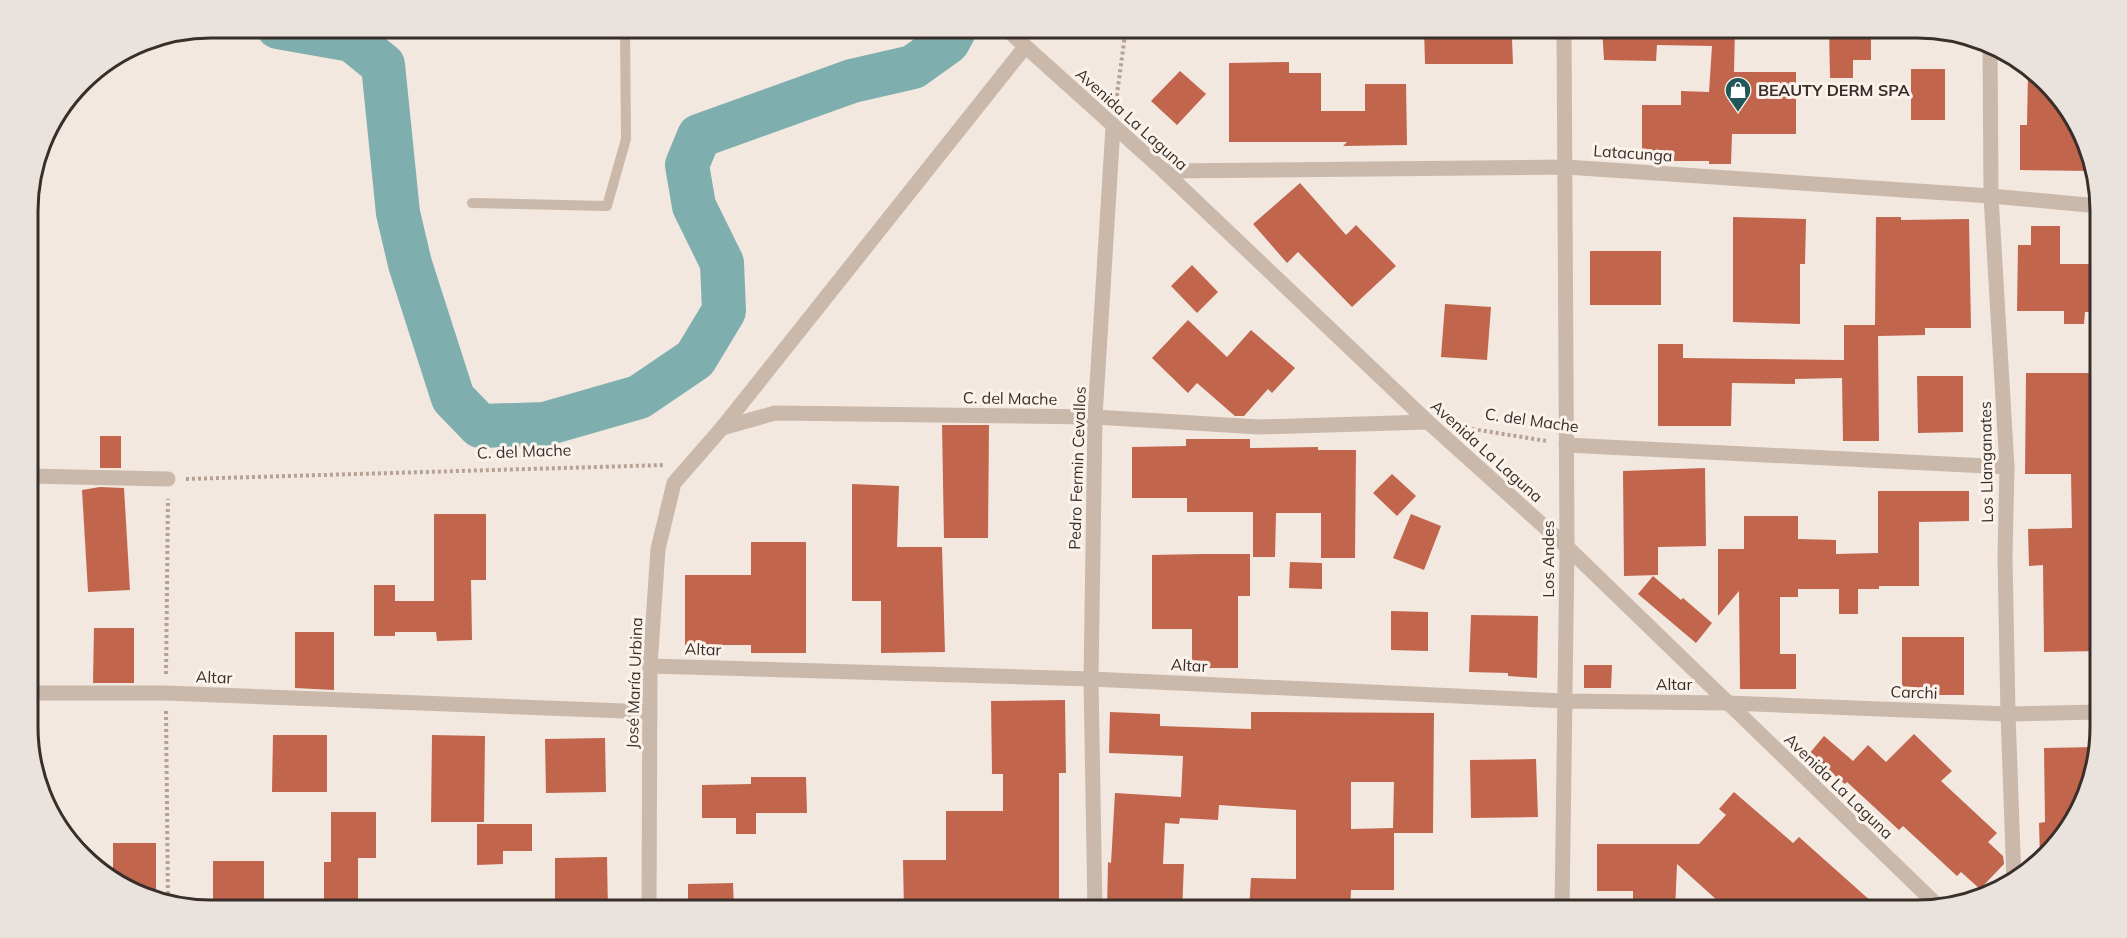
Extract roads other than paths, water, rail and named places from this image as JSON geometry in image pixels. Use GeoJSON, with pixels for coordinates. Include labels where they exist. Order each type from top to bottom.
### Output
{"type":"FeatureCollection","features":[{"type":"Feature","properties":{"kind":"street","name":"Avenida La Laguna"},"geometry":{"type":"LineString","coordinates":[[1014,37],[1164,171],[1428,422],[1567,547],[1931,900]]}},
{"type":"Feature","properties":{"kind":"street","name":"Los Andes"},"geometry":{"type":"LineString","coordinates":[[1562,900],[1567,547],[1564,37]]}},
{"type":"Feature","properties":{"kind":"street"},"geometry":{"type":"LineString","coordinates":[[722,428],[1025,47]]}},
{"type":"Feature","properties":{"kind":"street","name":"Los Llanganates"},"geometry":{"type":"LineString","coordinates":[[1990,55],[1991,196],[2007,467],[2005,556],[2007,714],[2014,870]]}},
{"type":"Feature","properties":{"kind":"street","name":"Pedro Fermin Cevallos"},"geometry":{"type":"LineString","coordinates":[[1095,900],[1090,678],[1095,417],[1113,127]]}},
{"type":"Feature","properties":{"kind":"street","name":"Latacunga"},"geometry":{"type":"LineString","coordinates":[[1164,171],[1566,167],[1991,196],[2090,205]]}},
{"type":"Feature","properties":{"kind":"street","name":"C. del Mache"},"geometry":{"type":"LineString","coordinates":[[722,428],[775,413],[1095,417],[1259,427],[1428,422]]}},
{"type":"Feature","properties":{"kind":"street","name":"José María Urbina"},"geometry":{"type":"LineString","coordinates":[[649,900],[650,666],[658,549],[674,483],[722,428]]}},
{"type":"Feature","properties":{"kind":"street","name":"C. del Mache"},"geometry":{"type":"LineString","coordinates":[[1566,445],[2007,467]]}},
{"type":"Feature","properties":{"kind":"street"},"geometry":{"type":"LineString","coordinates":[[37,476],[168,479]]}},
{"type":"Feature","properties":{"kind":"street","name":"Altar"},"geometry":{"type":"LineString","coordinates":[[650,666],[1090,678],[1564,702],[1727,703]]}},
{"type":"Feature","properties":{"kind":"street","name":"Altar"},"geometry":{"type":"LineString","coordinates":[[37,693],[165,693],[650,712]]}},
{"type":"Feature","properties":{"kind":"street","name":"Carchi"},"geometry":{"type":"LineString","coordinates":[[1727,703],[2007,714],[2090,712]]}},
{"type":"Feature","properties":{"kind":"lane"},"geometry":{"type":"LineString","coordinates":[[472,203],[607,206],[626,139],[625,37]]}},
{"type":"Feature","properties":{"kind":"waterway"},"geometry":{"type":"LineString","coordinates":[[335,37],[352,40],[383,65],[398,213],[410,264],[453,398],[480,426],[545,424],[639,397],[695,359],[724,311],[722,263],[694,206],[687,165],[699,136],[852,81],[913,67],[948,42],[951,37]]}},
{"type":"Feature","properties":{"kind":"place","name":"BEAUTY DERM SPA"},"geometry":{"type":"Point","coordinates":[1738,113]}}]}
